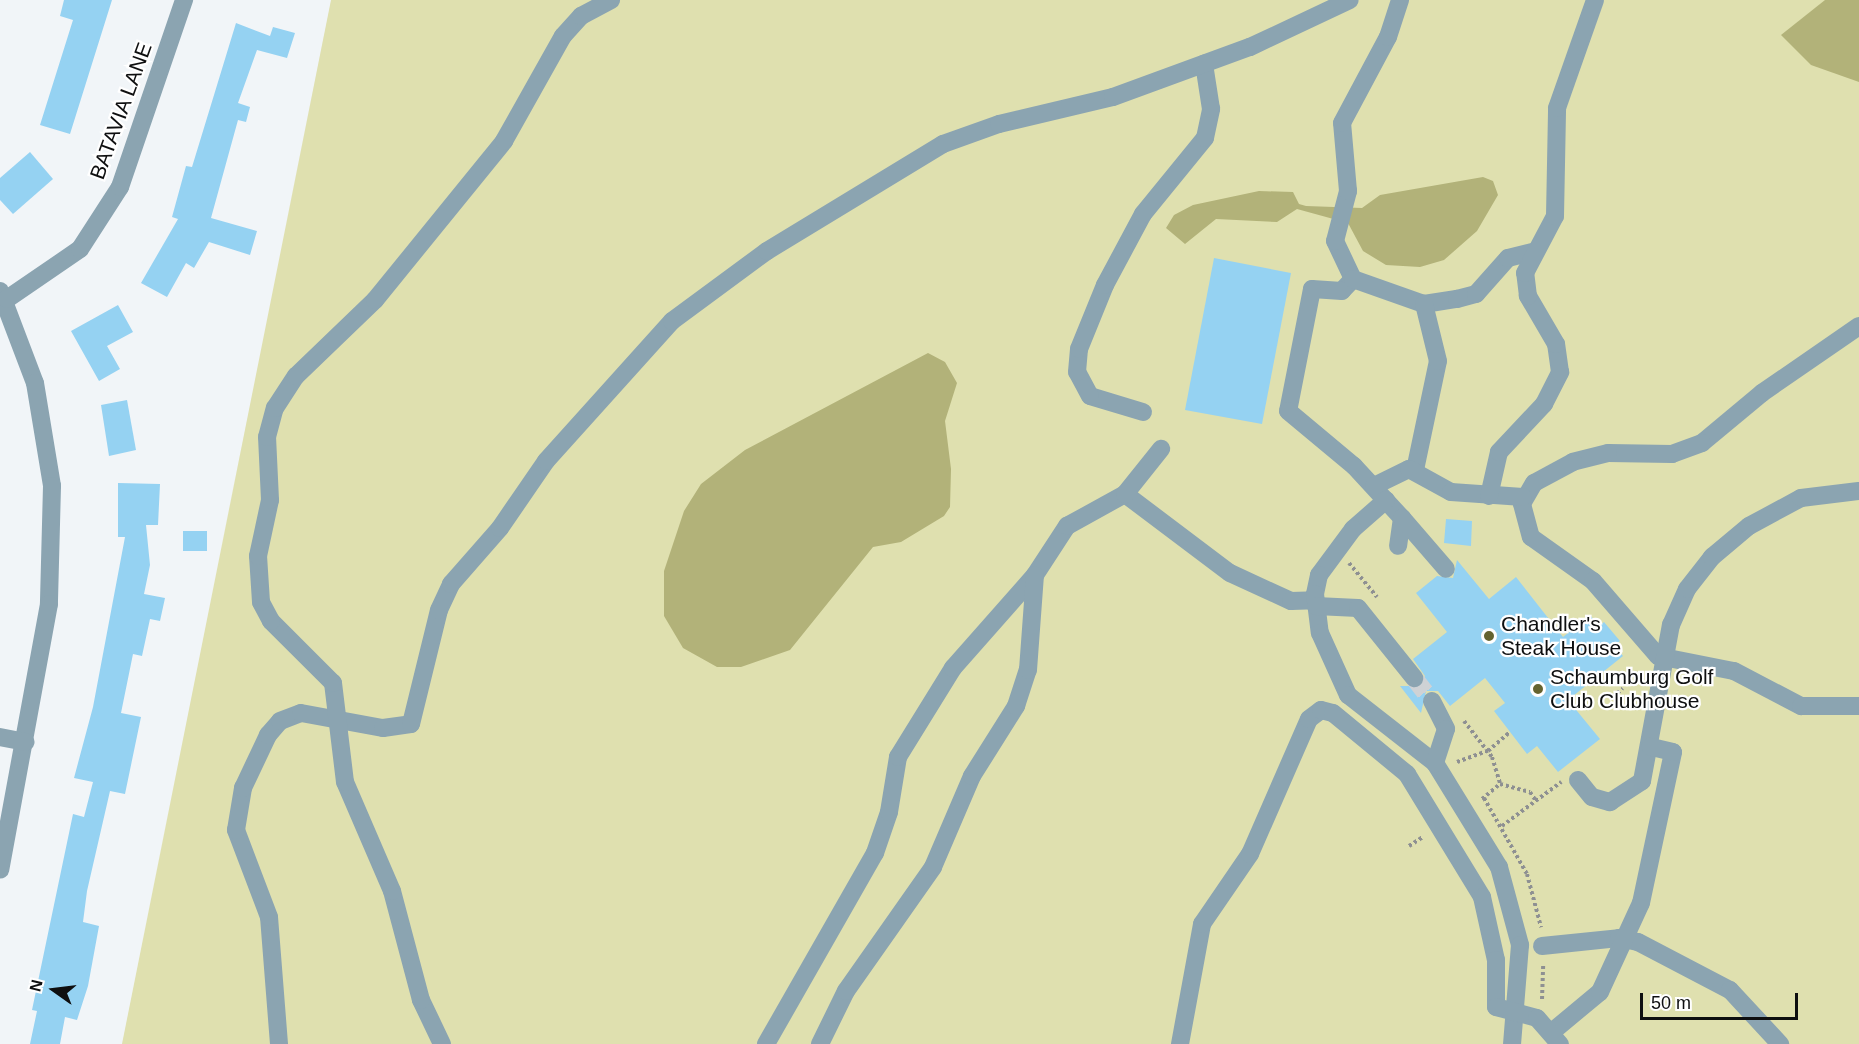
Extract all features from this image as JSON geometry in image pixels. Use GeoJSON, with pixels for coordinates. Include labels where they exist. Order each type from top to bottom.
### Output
{"type":"FeatureCollection","features":[{"type":"Feature","properties":{"kind":"street","name":"BATAVIA LANE"},"geometry":{"type":"LineString","coordinates":[[3,295],[80,249],[120,187],[184,0]]}},
{"type":"Feature","properties":{"kind":"street"},"geometry":{"type":"LineString","coordinates":[[442,1044],[421,1000],[395,901],[345,782],[338,720],[329,677],[271,621],[261,603],[258,556],[270,500],[272,417],[296,376],[375,300],[504,141],[569,28],[611,0]]}},
{"type":"Feature","properties":{"kind":"street"},"geometry":{"type":"LineString","coordinates":[[279,1044],[270,917],[239,846],[237,812],[248,776],[280,721],[300,713],[393,729],[411,724],[439,609],[451,584],[504,523],[546,461],[678,315],[767,250],[943,144],[999,124],[1094,104],[1204,64],[1350,0]]}},
{"type":"Feature","properties":{"kind":"street"},"geometry":{"type":"LineString","coordinates":[[1400,0],[1388,37],[1344,116],[1348,191],[1335,241],[1353,279],[1424,304],[1476,294],[1501,263],[1519,252],[1532,252]]}},
{"type":"Feature","properties":{"kind":"street"},"geometry":{"type":"LineString","coordinates":[[1489,496],[1499,452],[1544,404],[1560,372],[1557,344],[1526,289],[1532,252],[1556,216],[1557,108],[1595,0]]}},
{"type":"Feature","properties":{"kind":"street"},"geometry":{"type":"LineString","coordinates":[[1143,412],[1090,396],[1077,372],[1079,349],[1105,285],[1143,214],[1205,138],[1210,109],[1204,64]]}},
{"type":"Feature","properties":{"kind":"street"},"geometry":{"type":"LineString","coordinates":[[1353,279],[1342,291],[1312,289],[1288,411],[1374,486],[1446,569]]}},
{"type":"Feature","properties":{"kind":"street"},"geometry":{"type":"LineString","coordinates":[[0,870],[26,742],[49,604],[52,486],[35,383],[3,295]]}},
{"type":"Feature","properties":{"kind":"street"},"geometry":{"type":"LineString","coordinates":[[1415,470],[1438,361],[1424,304]]}},
{"type":"Feature","properties":{"kind":"street"},"geometry":{"type":"LineString","coordinates":[[1859,326],[1762,393],[1702,443],[1672,453],[1586,458],[1550,472],[1523,497],[1522,512],[1531,537],[1593,580],[1650,649],[1666,660],[1734,671],[1801,706],[1859,706]]}},
{"type":"Feature","properties":{"kind":"street"},"geometry":{"type":"LineString","coordinates":[[766,1044],[880,843],[904,743],[964,652],[1035,575],[1067,526],[1125,494],[1161,449]]}},
{"type":"Feature","properties":{"kind":"street"},"geometry":{"type":"LineString","coordinates":[[1374,486],[1395,472],[1415,470],[1451,492],[1523,497]]}},
{"type":"Feature","properties":{"kind":"street"},"geometry":{"type":"LineString","coordinates":[[1571,780],[1597,799],[1617,801],[1642,781],[1651,747],[1666,660],[1682,601],[1723,546],[1801,498],[1859,491]]}},
{"type":"Feature","properties":{"kind":"street"},"geometry":{"type":"LineString","coordinates":[[1125,494],[1230,573],[1291,601],[1358,608],[1414,678]]}},
{"type":"Feature","properties":{"kind":"street"},"geometry":{"type":"LineString","coordinates":[[1386,500],[1325,565],[1315,603],[1328,660],[1348,695],[1435,763],[1489,848],[1511,895],[1520,945],[1518,1013],[1512,1044]]}},
{"type":"Feature","properties":{"kind":"street"},"geometry":{"type":"LineString","coordinates":[[1398,546],[1402,518]]}},
{"type":"Feature","properties":{"kind":"street"},"geometry":{"type":"LineString","coordinates":[[820,1044],[846,991],[933,867],[972,776],[1020,698],[1035,575]]}},
{"type":"Feature","properties":{"kind":"street"},"geometry":{"type":"LineString","coordinates":[[1432,701],[1446,729],[1435,763]]}},
{"type":"Feature","properties":{"kind":"street"},"geometry":{"type":"LineString","coordinates":[[1180,1044],[1202,924],[1250,854],[1309,719],[1320,710],[1333,712],[1371,743],[1414,785],[1482,897],[1496,960],[1496,1007],[1538,1018],[1557,1038],[1600,992],[1641,903],[1673,752],[1651,747]]}},
{"type":"Feature","properties":{"kind":"street"},"geometry":{"type":"LineString","coordinates":[[0,737],[26,742]]}},
{"type":"Feature","properties":{"kind":"street"},"geometry":{"type":"LineString","coordinates":[[1542,946],[1625,939],[1721,984],[1780,1044]]}},
{"type":"Feature","properties":{"kind":"path"},"geometry":{"type":"LineString","coordinates":[[1612,697],[1623,688]]}},
{"type":"Feature","properties":{"kind":"path"},"geometry":{"type":"LineString","coordinates":[[1457,712],[1488,751],[1500,784]]}},
{"type":"Feature","properties":{"kind":"path"},"geometry":{"type":"LineString","coordinates":[[1435,763],[1488,751],[1510,732]]}},
{"type":"Feature","properties":{"kind":"path"},"geometry":{"type":"LineString","coordinates":[[1502,826],[1536,801],[1571,780]]}},
{"type":"Feature","properties":{"kind":"path"},"geometry":{"type":"LineString","coordinates":[[1484,798],[1500,784]]}},
{"type":"Feature","properties":{"kind":"path"},"geometry":{"type":"LineString","coordinates":[[1500,784],[1530,792],[1536,801]]}},
{"type":"Feature","properties":{"kind":"shaded area"},"geometry":{"type":"Polygon","coordinates":[[[331,0],[1859,0],[1859,1044],[122,1044],[331,0]]]}},
{"type":"Feature","properties":{"kind":"shaded area"},"geometry":{"type":"Polygon","coordinates":[[[1825,0],[1859,0],[1859,82],[1811,65],[1781,35],[1825,0]]]}},
{"type":"Feature","properties":{"kind":"shaded area"},"geometry":{"type":"Polygon","coordinates":[[[1483,177],[1493,181],[1498,195],[1477,231],[1444,260],[1420,267],[1386,265],[1363,251],[1348,223],[1297,209],[1277,222],[1216,219],[1185,244],[1166,228],[1174,215],[1193,205],[1259,191],[1293,192],[1299,204],[1306,206],[1362,208],[1380,195],[1483,177]]]}},
{"type":"Feature","properties":{"kind":"shaded area"},"geometry":{"type":"Polygon","coordinates":[[[928,353],[945,362],[957,383],[945,421],[951,469],[950,507],[944,516],[901,542],[873,547],[790,650],[741,667],[717,667],[683,648],[664,616],[664,571],[684,511],[701,484],[745,450],[928,353]]]}},
{"type":"Feature","properties":{"kind":"building"},"geometry":{"type":"Polygon","coordinates":[[[64,0],[112,0],[70,134],[40,125],[73,20],[60,16],[64,0]]]}},
{"type":"Feature","properties":{"kind":"building"},"geometry":{"type":"Polygon","coordinates":[[[236,23],[270,36],[273,27],[295,33],[287,58],[257,50],[238,103],[250,107],[246,122],[238,120],[211,218],[257,231],[250,255],[209,242],[194,268],[186,263],[167,297],[141,283],[178,219],[172,217],[186,166],[192,167],[236,23]]]}},
{"type":"Feature","properties":{"kind":"building"},"geometry":{"type":"Polygon","coordinates":[[[30,152],[53,179],[13,214],[0,200],[0,178],[30,152]]]}},
{"type":"Feature","properties":{"kind":"building"},"geometry":{"type":"Polygon","coordinates":[[[1214,258],[1291,273],[1262,424],[1185,410],[1214,258]]]}},
{"type":"Feature","properties":{"kind":"building"},"geometry":{"type":"Polygon","coordinates":[[[118,305],[133,332],[107,346],[120,369],[99,381],[71,331],[118,305]]]}},
{"type":"Feature","properties":{"kind":"building"},"geometry":{"type":"Polygon","coordinates":[[[127,400],[136,450],[109,456],[101,405],[127,400]]]}},
{"type":"Feature","properties":{"kind":"building"},"geometry":{"type":"Polygon","coordinates":[[[118,483],[160,484],[158,525],[146,525],[150,565],[144,594],[165,598],[160,621],[150,619],[142,656],[133,654],[121,713],[141,717],[125,794],[110,791],[87,891],[83,922],[99,926],[88,986],[77,1020],[65,1017],[60,1044],[30,1044],[37,1011],[32,1010],[73,814],[84,817],[93,782],[74,778],[93,707],[125,537],[118,537],[118,483]]]}},
{"type":"Feature","properties":{"kind":"building"},"geometry":{"type":"Polygon","coordinates":[[[1446,519],[1472,521],[1471,546],[1444,543],[1446,519]]]}},
{"type":"Feature","properties":{"kind":"building"},"geometry":{"type":"Polygon","coordinates":[[[183,531],[207,531],[207,551],[183,551],[183,531]]]}},
{"type":"Feature","properties":{"kind":"building"},"geometry":{"type":"Polygon","coordinates":[[[1457,560],[1489,599],[1516,577],[1563,637],[1590,615],[1599,626],[1604,622],[1620,641],[1614,645],[1623,656],[1568,700],[1600,739],[1558,772],[1537,746],[1527,754],[1494,711],[1505,703],[1485,678],[1450,706],[1438,691],[1426,691],[1421,713],[1400,686],[1421,686],[1425,676],[1413,659],[1447,632],[1416,593],[1437,576],[1453,578],[1457,560]]]}},
{"type":"Feature","properties":{"kind":"tunnel"},"geometry":{"type":"LineString","coordinates":[[1414,678],[1432,701]]}},
{"type":"Feature","properties":{"kind":"place","name":"Chandler's Steak House"},"geometry":{"type":"Point","coordinates":[1489,636]}},
{"type":"Feature","properties":{"kind":"place","name":"Schaumburg Golf Club Clubhouse"},"geometry":{"type":"Point","coordinates":[1538,689]}}]}
